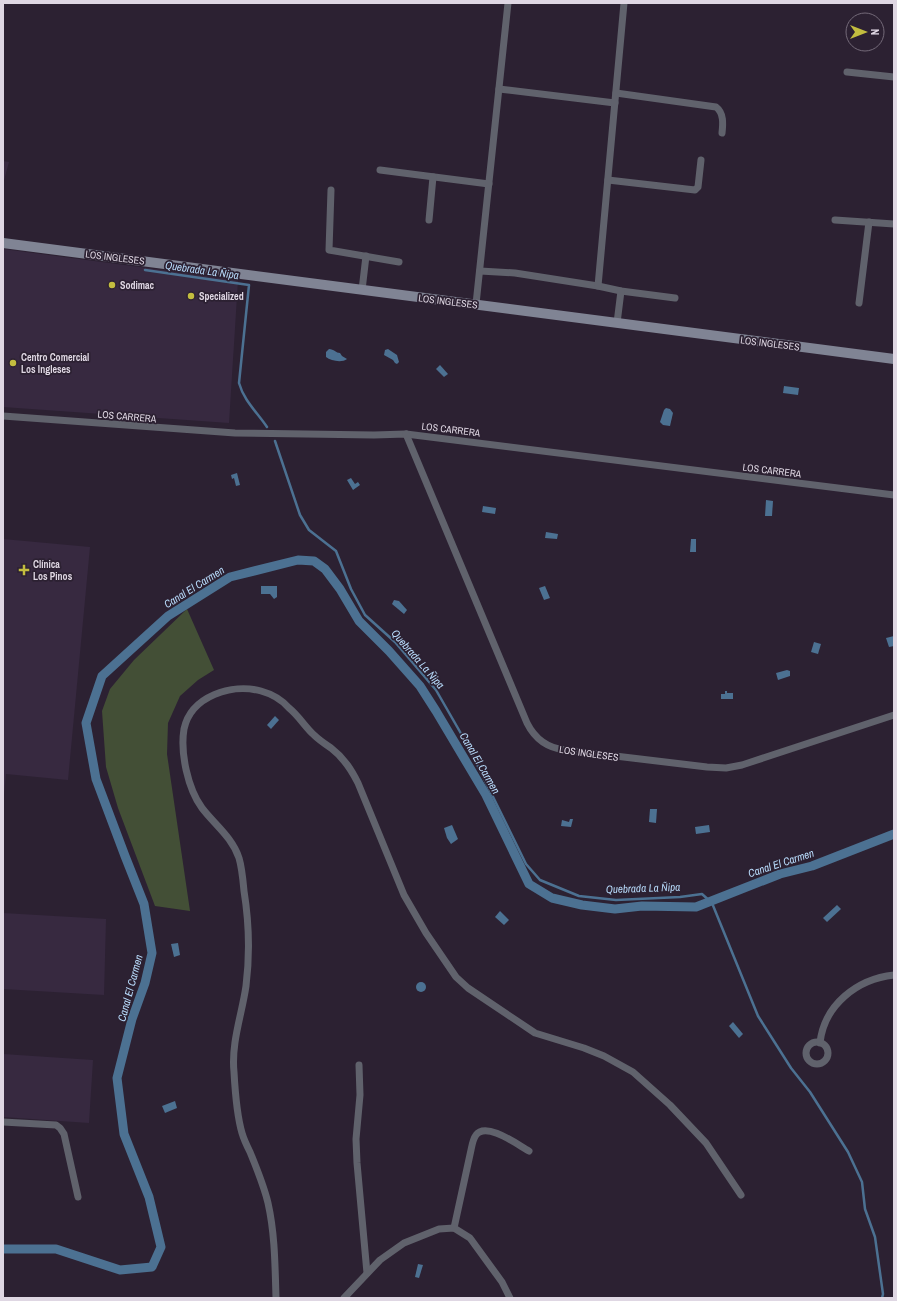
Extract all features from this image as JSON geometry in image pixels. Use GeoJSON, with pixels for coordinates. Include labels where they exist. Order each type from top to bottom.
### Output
{"type":"FeatureCollection","features":[{"type":"Feature","properties":{"kind":"street"},"geometry":{"type":"LineString","coordinates":[[476,304],[508,3]]}},
{"type":"Feature","properties":{"kind":"street"},"geometry":{"type":"LineString","coordinates":[[598,286],[624,3]]}},
{"type":"Feature","properties":{"kind":"street"},"geometry":{"type":"LineString","coordinates":[[848,72],[894,77]]}},
{"type":"Feature","properties":{"kind":"street"},"geometry":{"type":"LineString","coordinates":[[499,89],[615,103]]}},
{"type":"Feature","properties":{"kind":"street"},"geometry":{"type":"LineString","coordinates":[[616,93],[716,106],[720,110],[722,117],[722,133]]}},
{"type":"Feature","properties":{"kind":"street"},"geometry":{"type":"LineString","coordinates":[[608,180],[695,190],[698,187],[701,160]]}},
{"type":"Feature","properties":{"kind":"street"},"geometry":{"type":"LineString","coordinates":[[380,170],[489,184]]}},
{"type":"Feature","properties":{"kind":"street"},"geometry":{"type":"LineString","coordinates":[[429,220],[433,177]]}},
{"type":"Feature","properties":{"kind":"street"},"geometry":{"type":"LineString","coordinates":[[331,190],[329,250],[399,262]]}},
{"type":"Feature","properties":{"kind":"street"},"geometry":{"type":"LineString","coordinates":[[835,220],[894,224]]}},
{"type":"Feature","properties":{"kind":"street"},"geometry":{"type":"LineString","coordinates":[[859,303],[869,222]]}},
{"type":"Feature","properties":{"kind":"street","name":"LOS INGLESES"},"geometry":{"type":"LineString","coordinates":[[3,243],[894,359]]}},
{"type":"Feature","properties":{"kind":"street"},"geometry":{"type":"LineString","coordinates":[[362,290],[366,256]]}},
{"type":"Feature","properties":{"kind":"street"},"geometry":{"type":"LineString","coordinates":[[480,271],[515,273],[598,286],[621,292],[675,298]]}},
{"type":"Feature","properties":{"kind":"street"},"geometry":{"type":"LineString","coordinates":[[618,323],[621,292]]}},
{"type":"Feature","properties":{"kind":"street","name":"LOS CARRERA"},"geometry":{"type":"LineString","coordinates":[[3,416],[235,433],[406,434],[894,495]]}},
{"type":"Feature","properties":{"kind":"street","name":"LOS INGLESES"},"geometry":{"type":"LineString","coordinates":[[406,434],[527,723],[534,734],[548,746],[565,750],[707,768],[726,768],[742,765],[894,715]]}},
{"type":"Feature","properties":{"kind":"street"},"geometry":{"type":"LineString","coordinates":[[276,1298],[274,1250],[268,1201],[242,1133],[233,1069],[234,1045],[246,986],[248,957],[248,928],[240,860],[235,847],[203,809],[195,795],[185,762],[184,730],[187,720],[200,703],[211,696],[224,691],[247,688],[261,691],[283,701],[315,737],[331,748],[352,769],[404,895],[426,933],[456,977],[468,988],[535,1033],[584,1048],[604,1056],[633,1072],[670,1105],[697,1133],[725,1170],[741,1195]]}},
{"type":"Feature","properties":{"kind":"street"},"geometry":{"type":"LineString","coordinates":[[820,1043],[821,1032],[826,1018],[838,1002],[862,984],[894,975]]}},
{"type":"Feature","properties":{"kind":"street"},"geometry":{"type":"LineString","coordinates":[[359,1065],[360,1096],[356,1155],[367,1273]]}},
{"type":"Feature","properties":{"kind":"street"},"geometry":{"type":"LineString","coordinates":[[3,1122],[56,1126],[60,1128],[64,1134],[78,1197]]}},
{"type":"Feature","properties":{"kind":"street"},"geometry":{"type":"LineString","coordinates":[[454,1228],[471,1150],[477,1133],[486,1130],[494,1132],[529,1151]]}},
{"type":"Feature","properties":{"kind":"street"},"geometry":{"type":"LineString","coordinates":[[344,1298],[380,1260],[404,1243],[439,1229],[454,1228],[470,1238],[502,1282],[510,1298]]}},
{"type":"Feature","properties":{"kind":"shaded area"},"geometry":{"type":"Polygon","coordinates":[[[3,161],[9,162],[3,184],[3,161]]]}},
{"type":"Feature","properties":{"kind":"shaded area"},"geometry":{"type":"Polygon","coordinates":[[[3,249],[238,280],[229,423],[3,407],[3,249]]]}},
{"type":"Feature","properties":{"kind":"shaded area"},"geometry":{"type":"Polygon","coordinates":[[[3,539],[90,547],[68,780],[6,774],[3,805],[3,539]]]}},
{"type":"Feature","properties":{"kind":"shaded area"},"geometry":{"type":"Polygon","coordinates":[[[3,913],[106,919],[104,995],[3,989],[3,913]]]}},
{"type":"Feature","properties":{"kind":"shaded area"},"geometry":{"type":"Polygon","coordinates":[[[3,1054],[93,1060],[89,1123],[3,1117],[3,1054]]]}},
{"type":"Feature","properties":{"kind":"green space"},"geometry":{"type":"Polygon","coordinates":[[[187,609],[214,670],[198,680],[180,696],[168,723],[167,754],[190,911],[155,906],[118,808],[106,767],[102,711],[110,689],[134,660],[187,609]]]}},
{"type":"Feature","properties":{"kind":"water"},"geometry":{"type":"Polygon","coordinates":[[[329,349],[340,353],[347,359],[339,361],[326,357],[326,352],[329,349]]]}},
{"type":"Feature","properties":{"kind":"water"},"geometry":{"type":"Polygon","coordinates":[[[388,349],[397,355],[399,362],[397,364],[384,355],[385,350],[388,349]]]}},
{"type":"Feature","properties":{"kind":"water"},"geometry":{"type":"Polygon","coordinates":[[[440,365],[448,374],[444,377],[436,369],[440,365]]]}},
{"type":"Feature","properties":{"kind":"water"},"geometry":{"type":"Polygon","coordinates":[[[784,386],[799,388],[798,395],[783,393],[784,386]]]}},
{"type":"Feature","properties":{"kind":"water"},"geometry":{"type":"Polygon","coordinates":[[[666,408],[670,409],[673,413],[670,426],[663,425],[660,422],[666,408]]]}},
{"type":"Feature","properties":{"kind":"water"},"geometry":{"type":"Polygon","coordinates":[[[237,473],[240,485],[236,486],[234,478],[232,479],[231,475],[237,473]]]}},
{"type":"Feature","properties":{"kind":"water"},"geometry":{"type":"Polygon","coordinates":[[[351,478],[355,484],[358,482],[360,485],[353,490],[347,480],[351,478]]]}},
{"type":"Feature","properties":{"kind":"water"},"geometry":{"type":"Polygon","coordinates":[[[766,500],[773,501],[772,516],[765,516],[766,500]]]}},
{"type":"Feature","properties":{"kind":"water"},"geometry":{"type":"Polygon","coordinates":[[[483,506],[496,508],[495,514],[482,512],[483,506]]]}},
{"type":"Feature","properties":{"kind":"water"},"geometry":{"type":"Polygon","coordinates":[[[546,532],[558,534],[557,539],[545,538],[546,532]]]}},
{"type":"Feature","properties":{"kind":"water"},"geometry":{"type":"Polygon","coordinates":[[[691,539],[696,539],[696,552],[690,552],[691,539]]]}},
{"type":"Feature","properties":{"kind":"water"},"geometry":{"type":"Polygon","coordinates":[[[261,586],[277,586],[277,597],[274,599],[270,594],[261,594],[261,586]]]}},
{"type":"Feature","properties":{"kind":"water"},"geometry":{"type":"Polygon","coordinates":[[[545,586],[550,598],[544,600],[539,588],[545,586]]]}},
{"type":"Feature","properties":{"kind":"water"},"geometry":{"type":"Polygon","coordinates":[[[394,600],[399,601],[407,610],[404,614],[392,604],[394,600]]]}},
{"type":"Feature","properties":{"kind":"water"},"geometry":{"type":"Polygon","coordinates":[[[894,636],[894,646],[889,647],[886,638],[894,636]]]}},
{"type":"Feature","properties":{"kind":"water"},"geometry":{"type":"Polygon","coordinates":[[[814,642],[821,644],[818,654],[811,652],[814,642]]]}},
{"type":"Feature","properties":{"kind":"water"},"geometry":{"type":"Polygon","coordinates":[[[787,670],[790,671],[790,676],[778,680],[776,673],[787,670]]]}},
{"type":"Feature","properties":{"kind":"water"},"geometry":{"type":"Polygon","coordinates":[[[725,691],[727,691],[727,693],[733,693],[733,699],[721,699],[721,694],[725,694],[725,691]]]}},
{"type":"Feature","properties":{"kind":"water"},"geometry":{"type":"Polygon","coordinates":[[[275,716],[279,720],[271,729],[267,725],[275,716]]]}},
{"type":"Feature","properties":{"kind":"water"},"geometry":{"type":"Polygon","coordinates":[[[650,809],[657,809],[656,823],[649,822],[650,809]]]}},
{"type":"Feature","properties":{"kind":"water"},"geometry":{"type":"Polygon","coordinates":[[[570,819],[573,819],[571,827],[561,826],[562,820],[569,822],[570,819]]]}},
{"type":"Feature","properties":{"kind":"water"},"geometry":{"type":"Polygon","coordinates":[[[452,825],[458,839],[451,844],[447,838],[444,828],[452,825]]]}},
{"type":"Feature","properties":{"kind":"water"},"geometry":{"type":"Polygon","coordinates":[[[709,825],[710,832],[696,834],[695,827],[709,825]]]}},
{"type":"Feature","properties":{"kind":"water"},"geometry":{"type":"Polygon","coordinates":[[[837,905],[841,909],[827,922],[823,918],[837,905]]]}},
{"type":"Feature","properties":{"kind":"water"},"geometry":{"type":"Polygon","coordinates":[[[500,911],[509,920],[504,925],[495,917],[500,911]]]}},
{"type":"Feature","properties":{"kind":"water"},"geometry":{"type":"Polygon","coordinates":[[[178,943],[180,955],[174,957],[171,944],[178,943]]]}},
{"type":"Feature","properties":{"kind":"water"},"geometry":{"type":"Polygon","coordinates":[[[419,982],[423,982],[425,983],[425,991],[419,992],[416,989],[416,985],[419,982]]]}},
{"type":"Feature","properties":{"kind":"water"},"geometry":{"type":"Polygon","coordinates":[[[733,1022],[743,1034],[739,1038],[729,1026],[733,1022]]]}},
{"type":"Feature","properties":{"kind":"water"},"geometry":{"type":"Polygon","coordinates":[[[175,1101],[177,1108],[165,1113],[162,1106],[175,1101]]]}},
{"type":"Feature","properties":{"kind":"water"},"geometry":{"type":"Polygon","coordinates":[[[418,1264],[423,1265],[419,1278],[415,1277],[418,1264]]]}},
{"type":"Feature","properties":{"kind":"waterway","name":"Quebrada La Ñipa"},"geometry":{"type":"LineString","coordinates":[[145,270],[249,285],[239,383],[247,401],[267,427]]}},
{"type":"Feature","properties":{"kind":"waterway","name":"Quebrada La Ñipa"},"geometry":{"type":"LineString","coordinates":[[275,441],[300,515],[309,530],[336,551],[351,589],[365,615],[395,642],[436,690],[467,744],[526,864],[540,880],[579,896],[616,900],[680,897],[702,894],[712,903],[758,1016],[791,1068],[810,1092],[848,1152],[862,1182],[865,1209],[875,1237],[883,1294],[882,1298]]}},
{"type":"Feature","properties":{"kind":"waterway","name":"Canal El Carmen"},"geometry":{"type":"LineString","coordinates":[[3,1249],[56,1249],[120,1270],[152,1267],[161,1247],[149,1197],[124,1134],[117,1078],[132,1019],[145,983],[152,953],[144,904],[96,779],[86,723],[102,676],[168,616],[230,577],[298,560],[314,561],[325,569],[340,589],[359,621],[389,651],[420,686],[486,795],[529,884],[552,898],[582,905],[615,909],[642,906],[696,907],[780,874],[812,866],[894,834]]}},
{"type":"Feature","properties":{"kind":"place","name":"Sodimac"},"geometry":{"type":"Point","coordinates":[112,285]}},
{"type":"Feature","properties":{"kind":"place","name":"Specialized"},"geometry":{"type":"Point","coordinates":[191,296]}},
{"type":"Feature","properties":{"kind":"place","name":"Centro Comercial Los Ingleses"},"geometry":{"type":"Point","coordinates":[13,363]}},
{"type":"Feature","properties":{"kind":"place","name":"Clínica Los Pinos"},"geometry":{"type":"Point","coordinates":[24,570]}}]}
